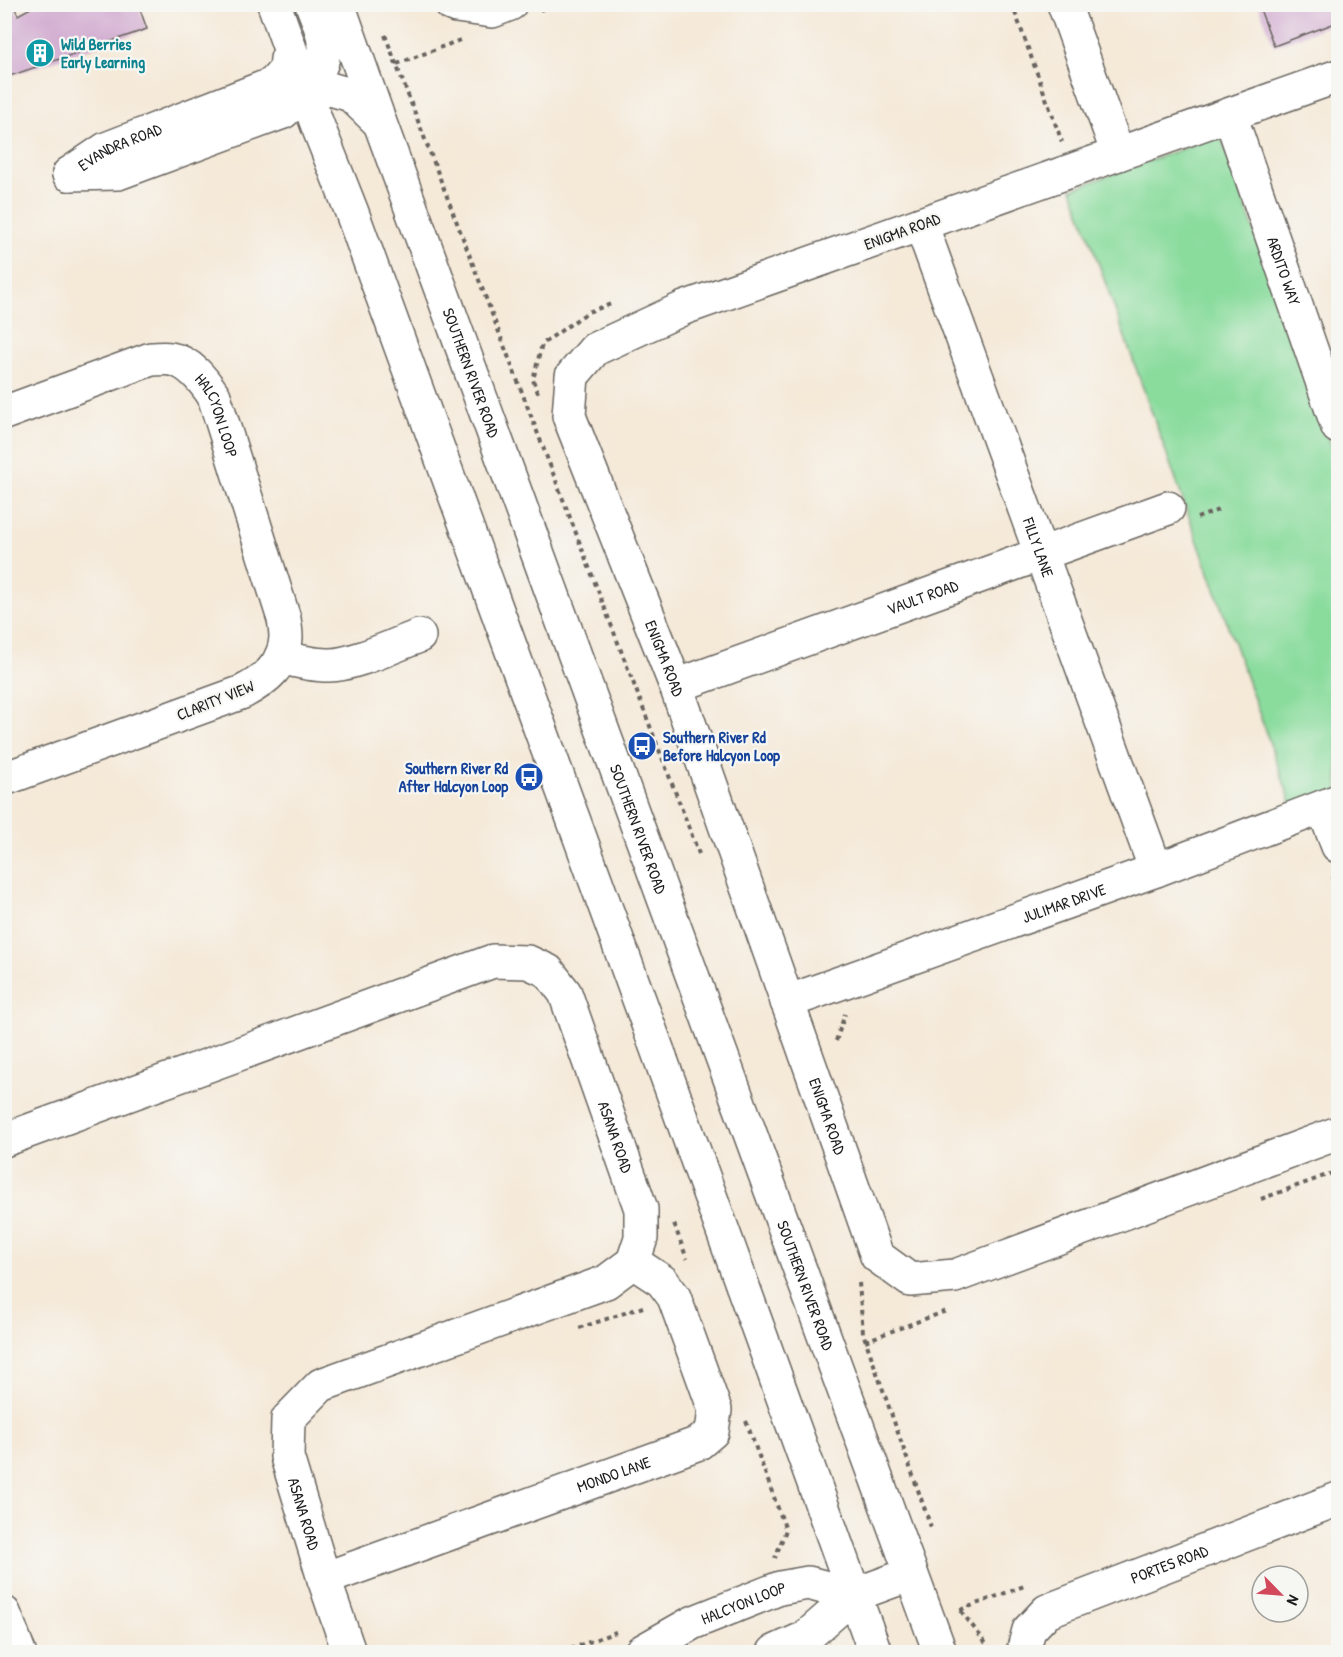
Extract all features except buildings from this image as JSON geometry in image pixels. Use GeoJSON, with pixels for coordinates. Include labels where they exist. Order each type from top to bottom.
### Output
{"type":"FeatureCollection","features":[{"type":"Feature","properties":{"kind":"street"},"geometry":{"type":"LineString","coordinates":[[274,4],[288,45],[288,96],[297,129],[330,156]]}},
{"type":"Feature","properties":{"kind":"street"},"geometry":{"type":"LineString","coordinates":[[288,96],[318,69],[324,54],[324,37],[312,4]]}},
{"type":"Feature","properties":{"kind":"street","name":"SOUTHERN RIVER ROAD"},"geometry":{"type":"LineString","coordinates":[[338,4],[940,1653]]}},
{"type":"Feature","properties":{"kind":"street"},"geometry":{"type":"LineString","coordinates":[[454,5],[492,11],[510,4]]}},
{"type":"Feature","properties":{"kind":"street"},"geometry":{"type":"LineString","coordinates":[[1064,4],[1118,154]]}},
{"type":"Feature","properties":{"kind":"street","name":"ENIGMA ROAD"},"geometry":{"type":"LineString","coordinates":[[1338,76],[684,308],[595,349],[572,376],[569,416],[676,686],[878,1256],[910,1280],[955,1276],[1338,1133]]}},
{"type":"Feature","properties":{"kind":"street"},"geometry":{"type":"LineString","coordinates":[[288,96],[351,95],[380,123]]}},
{"type":"Feature","properties":{"kind":"street"},"geometry":{"type":"LineString","coordinates":[[288,96],[330,156],[351,210],[875,1653]]}},
{"type":"Feature","properties":{"kind":"street","name":"EVANDRA ROAD"},"geometry":{"type":"LineString","coordinates":[[288,96],[118,173],[69,174],[106,149],[288,96]]}},
{"type":"Feature","properties":{"kind":"street","name":"ARDITO WAY"},"geometry":{"type":"LineString","coordinates":[[1230,114],[1338,428]]}},
{"type":"Feature","properties":{"kind":"street","name":"FILLY LANE"},"geometry":{"type":"LineString","coordinates":[[921,224],[1156,870]]}},
{"type":"Feature","properties":{"kind":"street","name":"HALCYON LOOP"},"geometry":{"type":"LineString","coordinates":[[4,413],[151,359],[172,359],[189,367],[204,381],[214,396],[284,619],[286,639],[281,657]]}},
{"type":"Feature","properties":{"kind":"street","name":"VAULT ROAD"},"geometry":{"type":"LineString","coordinates":[[676,686],[1168,508]]}},
{"type":"Feature","properties":{"kind":"street"},"geometry":{"type":"LineString","coordinates":[[281,657],[311,664],[346,663],[418,636]]}},
{"type":"Feature","properties":{"kind":"street","name":"CLARITY VIEW"},"geometry":{"type":"LineString","coordinates":[[4,779],[243,692],[272,673],[281,657]]}},
{"type":"Feature","properties":{"kind":"street"},"geometry":{"type":"LineString","coordinates":[[1331,804],[1338,846]]}},
{"type":"Feature","properties":{"kind":"street","name":"JULIMAR DRIVE"},"geometry":{"type":"LineString","coordinates":[[787,1002],[1156,870],[1331,804]]}},
{"type":"Feature","properties":{"kind":"street","name":"ASANA ROAD"},"geometry":{"type":"LineString","coordinates":[[4,1140],[493,961],[528,962],[548,971],[565,993],[641,1209],[641,1238],[633,1262],[606,1282],[321,1386],[288,1419],[287,1457],[349,1653]]}},
{"type":"Feature","properties":{"kind":"street","name":"MONDO LANE"},"geometry":{"type":"LineString","coordinates":[[324,1579],[699,1443],[712,1432],[715,1410],[674,1298],[675,1271],[633,1262]]}},
{"type":"Feature","properties":{"kind":"street","name":"PORTES ROAD"},"geometry":{"type":"LineString","coordinates":[[1023,1653],[1029,1630],[1047,1611],[1338,1499]]}},
{"type":"Feature","properties":{"kind":"street"},"geometry":{"type":"LineString","coordinates":[[786,1651],[805,1638],[854,1595],[911,1574]]}},
{"type":"Feature","properties":{"kind":"street","name":"HALCYON LOOP"},"geometry":{"type":"LineString","coordinates":[[634,1641],[692,1623],[780,1588],[808,1583],[854,1595]]}},
{"type":"Feature","properties":{"kind":"street"},"geometry":{"type":"LineString","coordinates":[[4,1613],[19,1653]]}},
{"type":"Feature","properties":{"kind":"path"},"geometry":{"type":"LineString","coordinates":[[1012,4],[1062,142]]}},
{"type":"Feature","properties":{"kind":"path"},"geometry":{"type":"LineString","coordinates":[[385,34],[701,861]]}},
{"type":"Feature","properties":{"kind":"path"},"geometry":{"type":"LineString","coordinates":[[834,1046],[847,1010]]}},
{"type":"Feature","properties":{"kind":"path"},"geometry":{"type":"LineString","coordinates":[[577,1329],[645,1306],[675,1271],[683,1250],[675,1271]]}},
{"type":"Feature","properties":{"kind":"path"},"geometry":{"type":"LineString","coordinates":[[859,1281],[863,1333],[933,1532]]}},
{"type":"Feature","properties":{"kind":"path"},"geometry":{"type":"LineString","coordinates":[[745,1418],[786,1530],[772,1566]]}},
{"type":"Feature","properties":{"kind":"path"},"geometry":{"type":"LineString","coordinates":[[960,1610],[993,1653]]}},
{"type":"Feature","properties":{"kind":"path"},"geometry":{"type":"LineString","coordinates":[[562,1653],[634,1641]]}},
{"type":"Feature","properties":{"kind":"green space"},"geometry":{"type":"Polygon","coordinates":[[[1220,135],[1338,465],[1338,791],[1293,808],[1072,189],[1220,135]]]}},
{"type":"Feature","properties":{"kind":"place","name":"Wild Berries Early Learning"},"geometry":{"type":"Point","coordinates":[40,53]}},
{"type":"Feature","properties":{"kind":"place","name":"Southern River Rd Before Halcyon Loop"},"geometry":{"type":"Point","coordinates":[642,746]}},
{"type":"Feature","properties":{"kind":"place","name":"Southern River Rd After Halcyon Loop"},"geometry":{"type":"Point","coordinates":[529,777]}}]}
